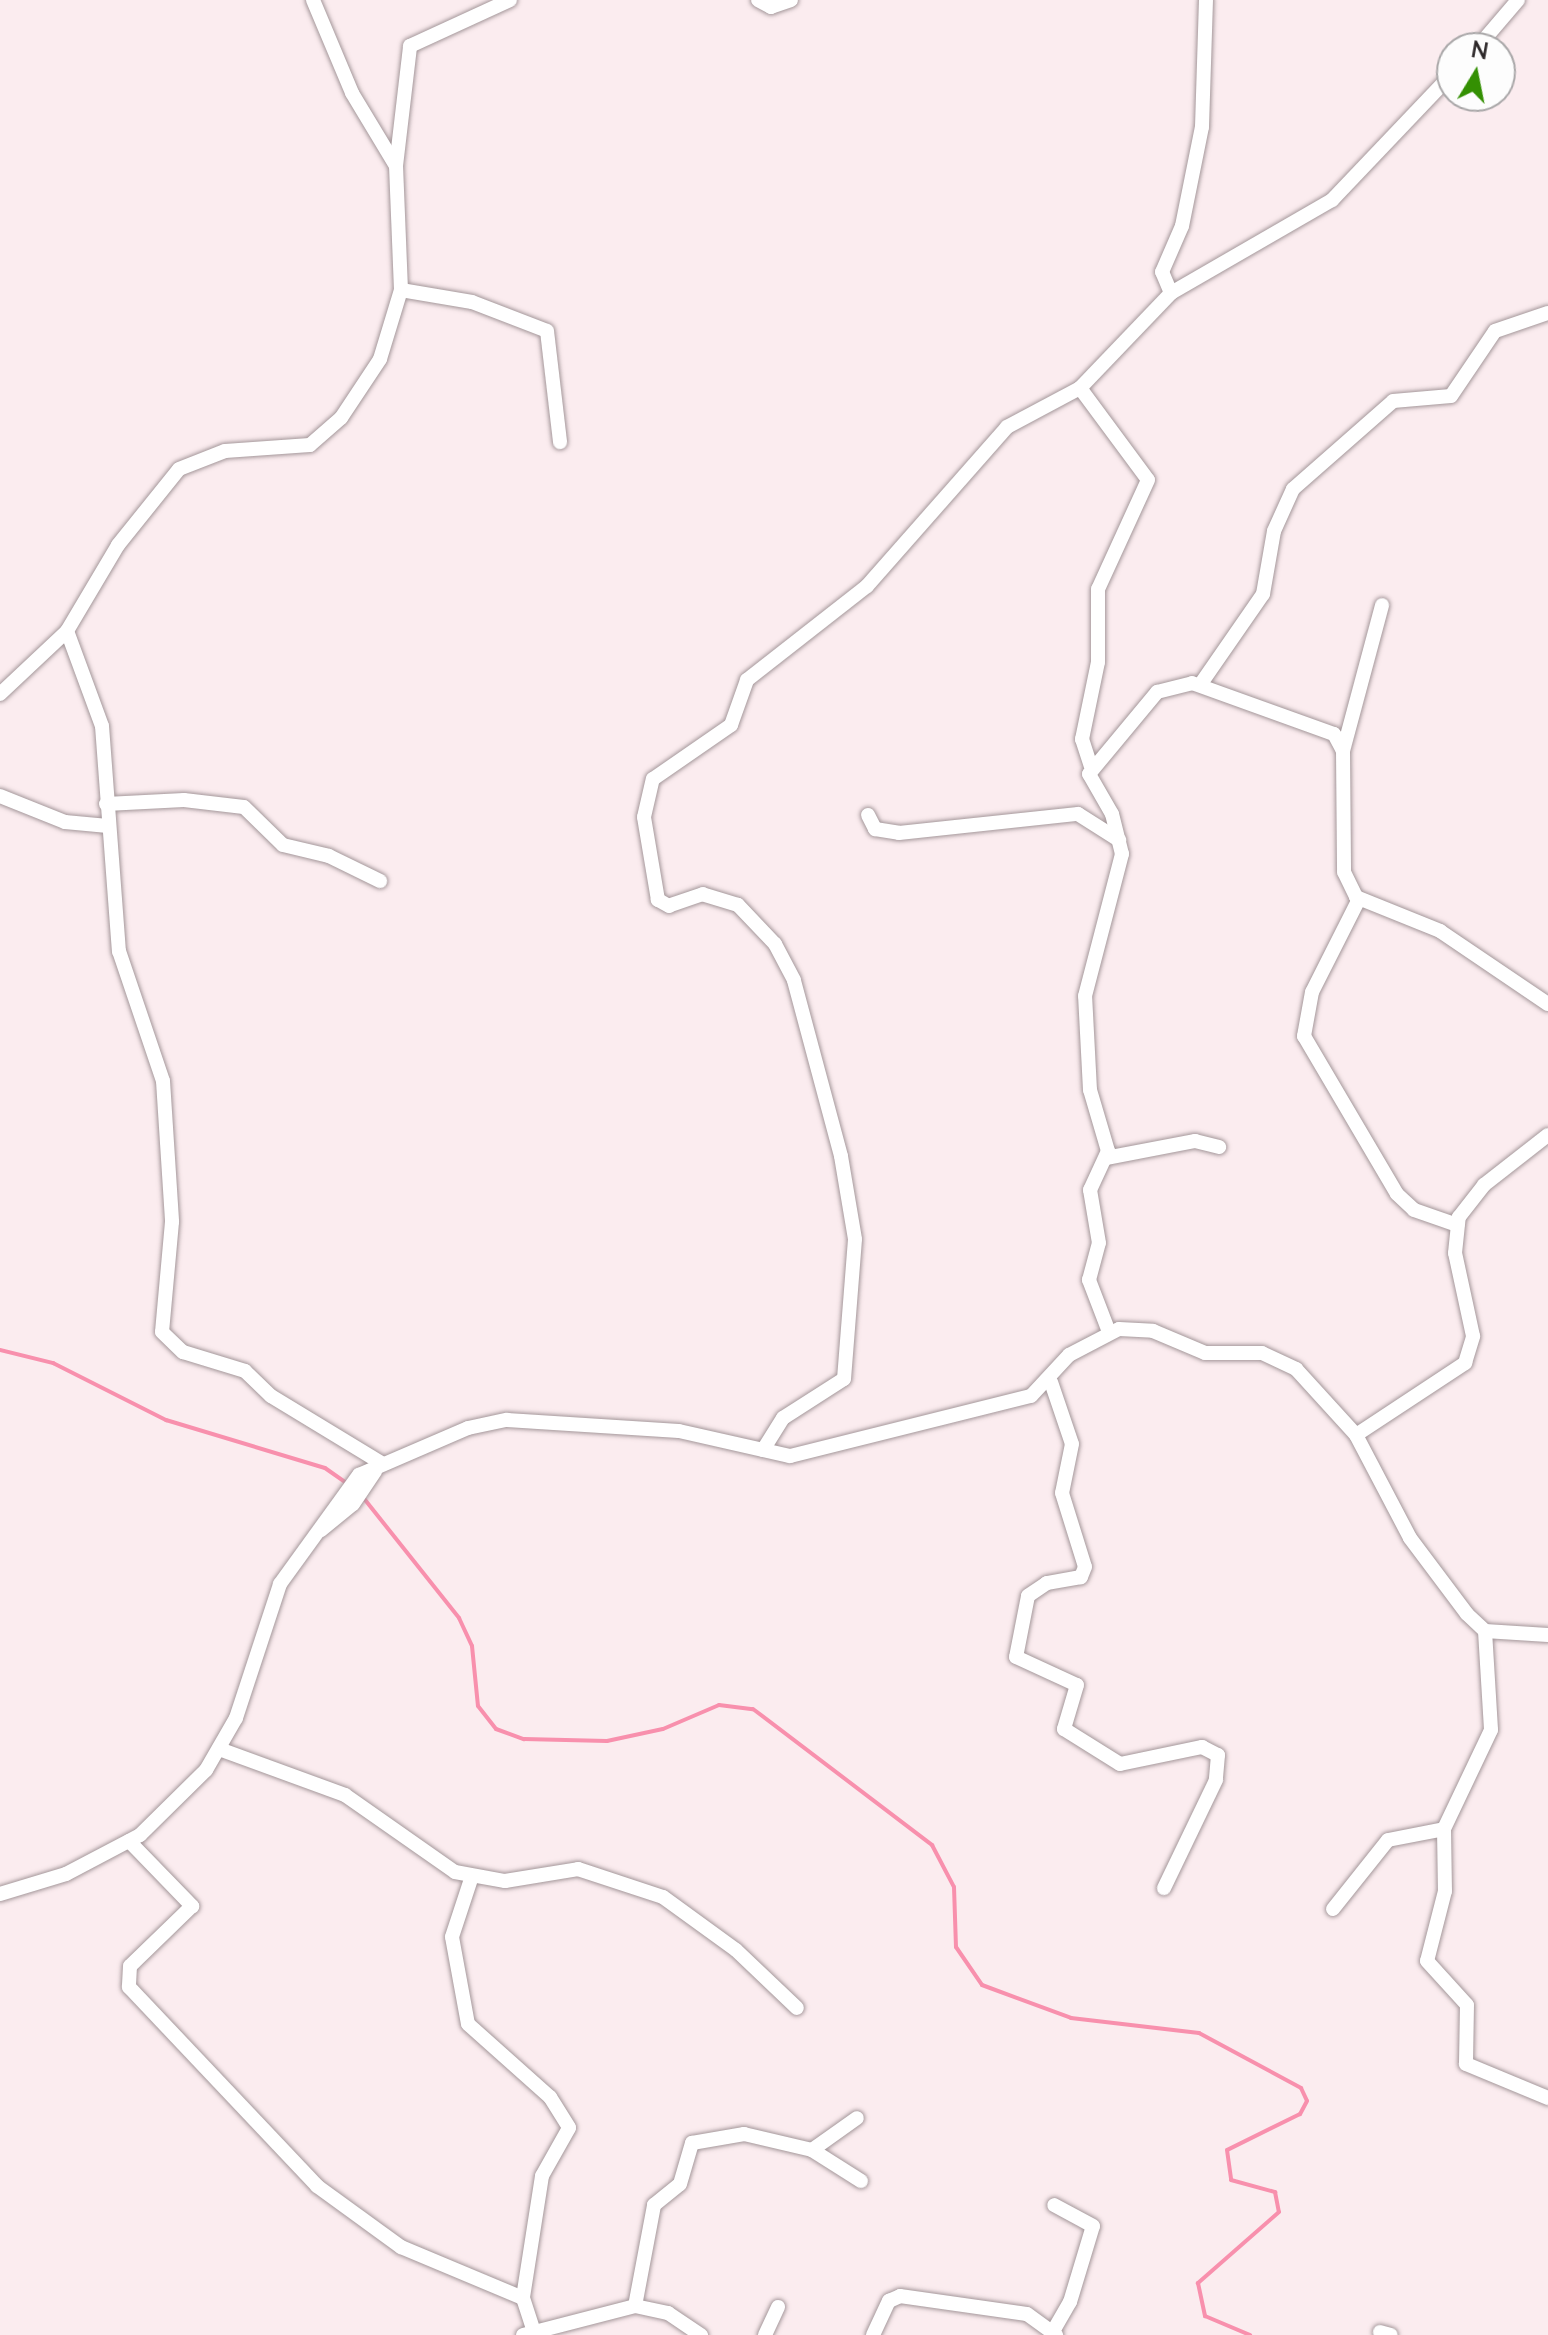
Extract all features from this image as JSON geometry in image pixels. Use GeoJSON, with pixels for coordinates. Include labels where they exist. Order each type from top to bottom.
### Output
{"type":"FeatureCollection","features":[{"type":"Feature","properties":{"kind":"street"},"geometry":{"type":"LineString","coordinates":[[313,0],[352,93],[396,166]]}},
{"type":"Feature","properties":{"kind":"street"},"geometry":{"type":"LineString","coordinates":[[0,694],[67,631],[118,545],[179,469],[225,451],[301,447],[331,431],[380,359],[401,290],[396,166],[410,46],[510,0]]}},
{"type":"Feature","properties":{"kind":"street"},"geometry":{"type":"LineString","coordinates":[[758,0],[771,7],[791,0]]}},
{"type":"Feature","properties":{"kind":"street"},"geometry":{"type":"LineString","coordinates":[[1171,293],[1162,272],[1182,226],[1202,127],[1206,0]]}},
{"type":"Feature","properties":{"kind":"street"},"geometry":{"type":"LineString","coordinates":[[1491,32],[1518,0]]}},
{"type":"Feature","properties":{"kind":"street"},"geometry":{"type":"LineString","coordinates":[[763,1450],[783,1418],[833,1392],[847,1371],[857,1277],[841,1156],[786,964],[758,923],[726,899],[703,894],[669,906],[658,900],[646,793],[661,768],[731,725],[747,680],[799,647],[867,586],[1007,427],[1080,388],[1171,293],[1332,200],[1436,91]]}},
{"type":"Feature","properties":{"kind":"street"},"geometry":{"type":"LineString","coordinates":[[401,290],[472,302],[547,331],[560,442]]}},
{"type":"Feature","properties":{"kind":"street"},"geometry":{"type":"LineString","coordinates":[[1200,685],[1263,594],[1274,531],[1293,489],[1393,401],[1451,396],[1495,331],[1548,313]]}},
{"type":"Feature","properties":{"kind":"street"},"geometry":{"type":"LineString","coordinates":[[1080,388],[1148,480],[1098,589],[1098,662],[1082,739],[1091,766]]}},
{"type":"Feature","properties":{"kind":"street"},"geometry":{"type":"LineString","coordinates":[[1382,605],[1343,751],[1338,826],[1344,872],[1359,899],[1440,931],[1548,1004]]}},
{"type":"Feature","properties":{"kind":"street"},"geometry":{"type":"LineString","coordinates":[[67,631],[102,726],[119,951],[167,1111],[172,1222],[162,1332],[183,1352],[245,1371],[271,1396],[379,1468]]}},
{"type":"Feature","properties":{"kind":"street"},"geometry":{"type":"LineString","coordinates":[[1109,1332],[1089,1280],[1099,1243],[1090,1190],[1106,1158],[1090,1090],[1085,996],[1119,840],[1088,780],[1091,766],[1157,692],[1183,681],[1327,731],[1343,751]]}},
{"type":"Feature","properties":{"kind":"street"},"geometry":{"type":"LineString","coordinates":[[0,796],[65,822],[108,826]]}},
{"type":"Feature","properties":{"kind":"street"},"geometry":{"type":"LineString","coordinates":[[106,804],[184,800],[244,807],[283,845],[329,856],[380,881]]}},
{"type":"Feature","properties":{"kind":"street"},"geometry":{"type":"LineString","coordinates":[[868,815],[875,829],[899,833],[1078,814],[1119,840]]}},
{"type":"Feature","properties":{"kind":"street"},"geometry":{"type":"LineString","coordinates":[[1359,899],[1312,992],[1304,1036],[1397,1194],[1414,1210],[1457,1225]]}},
{"type":"Feature","properties":{"kind":"street"},"geometry":{"type":"LineString","coordinates":[[1356,1435],[1465,1363],[1473,1336],[1457,1225],[1473,1195],[1548,1135]]}},
{"type":"Feature","properties":{"kind":"street"},"geometry":{"type":"LineString","coordinates":[[1106,1158],[1186,1142],[1219,1147]]}},
{"type":"Feature","properties":{"kind":"street"},"geometry":{"type":"LineString","coordinates":[[0,1894],[66,1874],[163,1819],[222,1750],[280,1584],[352,1493],[379,1468],[468,1428],[532,1418],[702,1434],[763,1450],[811,1452],[917,1419],[1006,1403],[1051,1382],[1069,1355],[1109,1332],[1153,1331],[1205,1353],[1281,1359],[1356,1435],[1410,1538],[1485,1631],[1491,1730],[1444,1829],[1445,1891],[1427,1961],[1467,2005],[1466,2064],[1548,2098]]}},
{"type":"Feature","properties":{"kind":"street"},"geometry":{"type":"LineString","coordinates":[[1051,1382],[1072,1444],[1062,1493],[1085,1567],[1081,1577],[1047,1583],[1028,1596],[1016,1657],[1077,1685],[1064,1729],[1120,1764],[1202,1747],[1218,1755],[1216,1780],[1164,1888]]}},
{"type":"Feature","properties":{"kind":"street"},"geometry":{"type":"LineString","coordinates":[[1485,1631],[1548,1635]]}},
{"type":"Feature","properties":{"kind":"street"},"geometry":{"type":"LineString","coordinates":[[222,1750],[345,1795],[437,1863],[472,1876],[505,1881],[578,1869],[663,1897],[736,1950],[797,2008]]}},
{"type":"Feature","properties":{"kind":"street"},"geometry":{"type":"LineString","coordinates":[[1333,1909],[1388,1840],[1444,1829]]}},
{"type":"Feature","properties":{"kind":"street"},"geometry":{"type":"LineString","coordinates":[[129,1841],[192,1906],[130,1966],[129,1987],[277,2151],[352,2215],[401,2247],[523,2298]]}},
{"type":"Feature","properties":{"kind":"street"},"geometry":{"type":"LineString","coordinates":[[472,1876],[452,1937],[468,2024],[550,2097],[569,2128],[542,2176],[523,2298],[529,2334],[635,2306],[668,2313],[701,2335]]}},
{"type":"Feature","properties":{"kind":"street"},"geometry":{"type":"LineString","coordinates":[[812,2150],[857,2118]]}},
{"type":"Feature","properties":{"kind":"street"},"geometry":{"type":"LineString","coordinates":[[635,2306],[654,2205],[680,2184],[692,2143],[744,2134],[812,2150],[861,2181]]}},
{"type":"Feature","properties":{"kind":"street"},"geometry":{"type":"LineString","coordinates":[[873,2335],[889,2301],[900,2296],[1027,2314],[1054,2334],[1070,2302],[1093,2226],[1054,2205]]}},
{"type":"Feature","properties":{"kind":"street"},"geometry":{"type":"LineString","coordinates":[[765,2335],[778,2307]]}},
{"type":"Feature","properties":{"kind":"waterway"},"geometry":{"type":"LineString","coordinates":[[0,1350],[53,1363],[166,1420],[325,1468],[349,1485]]}},
{"type":"Feature","properties":{"kind":"waterway"},"geometry":{"type":"LineString","coordinates":[[362,1496],[459,1618],[472,1646],[478,1706],[496,1729],[524,1739],[607,1741],[663,1729],[719,1705],[753,1709],[932,1845],[954,1887],[956,1947],[982,1985],[1071,2018],[1199,2033],[1301,2088],[1307,2101],[1300,2114],[1227,2150],[1231,2180],[1275,2192],[1279,2212],[1198,2283],[1205,2316],[1250,2335]]}}]}
